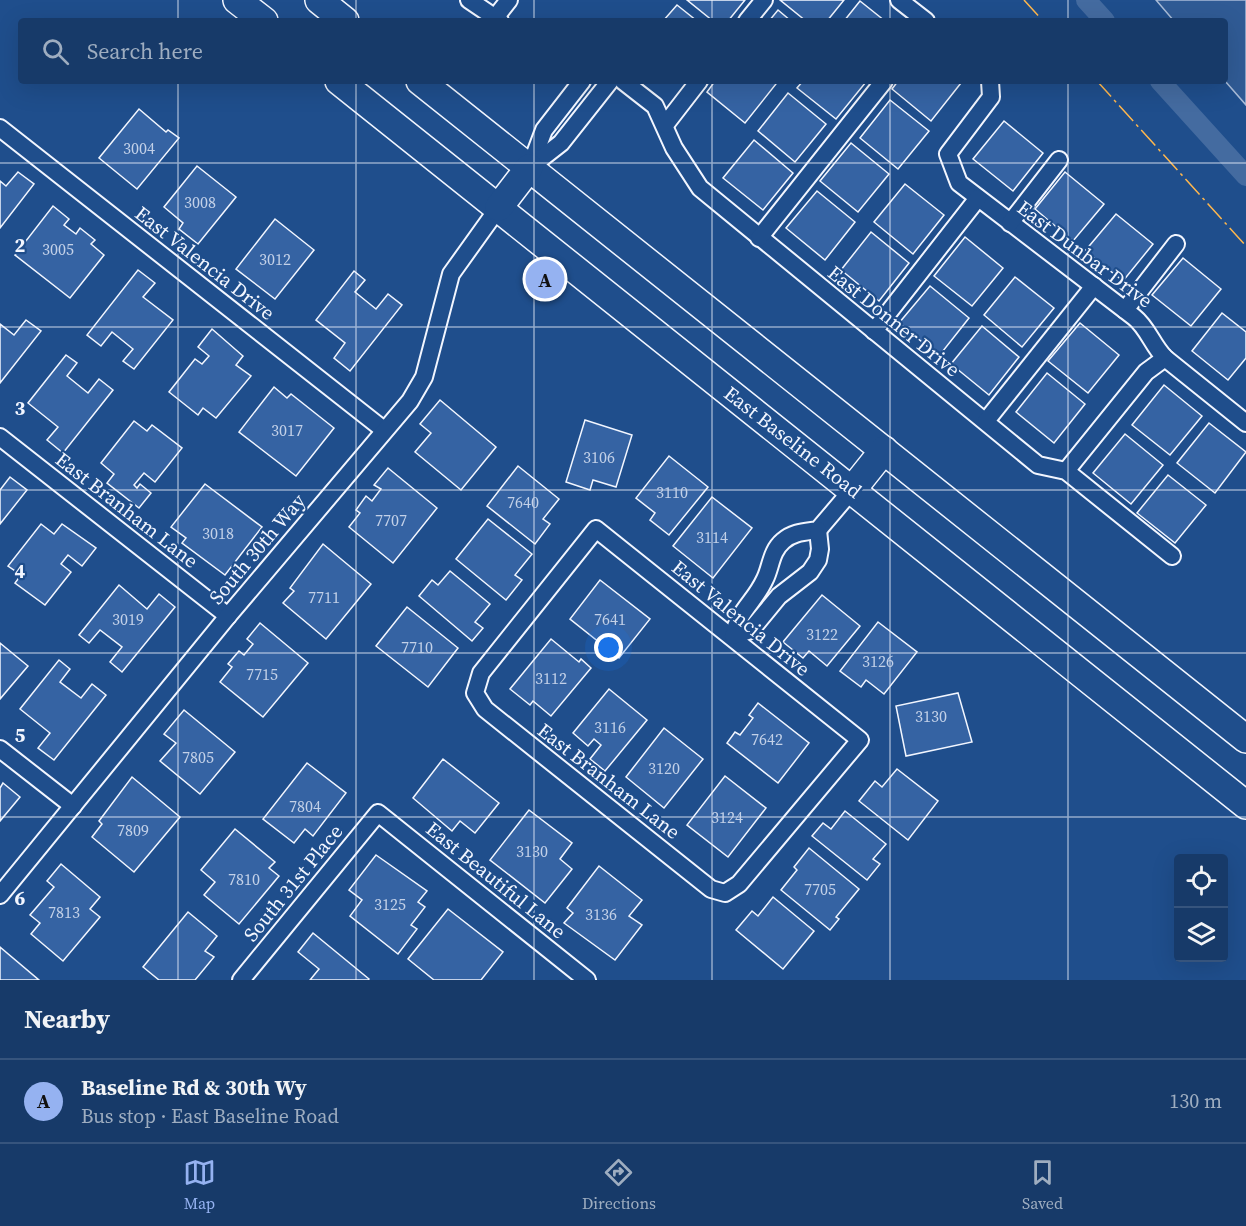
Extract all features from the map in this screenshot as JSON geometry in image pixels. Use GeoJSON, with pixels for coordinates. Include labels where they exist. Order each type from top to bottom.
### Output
{"type":"FeatureCollection","features":[{"type":"Feature","properties":{"kind":"main road"},"geometry":{"type":"LineString","coordinates":[[237,0],[260,18]]}},
{"type":"Feature","properties":{"kind":"main road"},"geometry":{"type":"LineString","coordinates":[[318,0],[341,18]]}},
{"type":"Feature","properties":{"kind":"main road","name":"East Baseline Road"},"geometry":{"type":"LineString","coordinates":[[343,84],[1246,805]]}},
{"type":"Feature","properties":{"kind":"main road"},"geometry":{"type":"LineString","coordinates":[[424,84],[1246,739]]}},
{"type":"Feature","properties":{"kind":"main road"},"geometry":{"type":"LineString","coordinates":[[499,207],[530,168]]}},
{"type":"Feature","properties":{"kind":"main road"},"geometry":{"type":"LineString","coordinates":[[852,490],[885,450]]}},
{"type":"Feature","properties":{"kind":"street"},"geometry":{"type":"LineString","coordinates":[[469,0],[494,18]]}},
{"type":"Feature","properties":{"kind":"street"},"geometry":{"type":"LineString","coordinates":[[498,18],[509,0]]}},
{"type":"Feature","properties":{"kind":"street"},"geometry":{"type":"LineString","coordinates":[[749,18],[764,0]]}},
{"type":"Feature","properties":{"kind":"street"},"geometry":{"type":"LineString","coordinates":[[899,0],[922,18]]}},
{"type":"Feature","properties":{"kind":"street"},"geometry":{"type":"LineString","coordinates":[[530,168],[544,130],[580,84]]}},
{"type":"Feature","properties":{"kind":"street"},"geometry":{"type":"LineString","coordinates":[[530,168],[561,143],[608,84]]}},
{"type":"Feature","properties":{"kind":"street","name":"East Donner Drive"},"geometry":{"type":"LineString","coordinates":[[627,84],[655,106],[674,148],[700,188],[1038,465],[1066,471],[1172,556]]}},
{"type":"Feature","properties":{"kind":"street"},"geometry":{"type":"LineString","coordinates":[[665,125],[697,84]]}},
{"type":"Feature","properties":{"kind":"street"},"geometry":{"type":"LineString","coordinates":[[759,238],[882,84]]}},
{"type":"Feature","properties":{"kind":"street","name":"East Dunbar Drive"},"geometry":{"type":"LineString","coordinates":[[991,84],[991,97],[948,154],[950,166],[959,183],[1145,326],[1154,347],[1165,358],[1246,423]]}},
{"type":"Feature","properties":{"kind":"street"},"geometry":{"type":"LineString","coordinates":[[568,99],[585,112]]}},
{"type":"Feature","properties":{"kind":"street","name":"East Valencia Drive"},"geometry":{"type":"LineString","coordinates":[[0,129],[384,430]]}},
{"type":"Feature","properties":{"kind":"street"},"geometry":{"type":"LineString","coordinates":[[1010,223],[1059,160]]}},
{"type":"Feature","properties":{"kind":"street"},"geometry":{"type":"LineString","coordinates":[[874,331],[978,198]]}},
{"type":"Feature","properties":{"kind":"street","name":"South 30th Way"},"geometry":{"type":"LineString","coordinates":[[0,895],[228,616],[410,401],[424,377],[451,274],[499,207]]}},
{"type":"Feature","properties":{"kind":"street"},"geometry":{"type":"LineString","coordinates":[[1125,310],[1176,244]]}},
{"type":"Feature","properties":{"kind":"street"},"geometry":{"type":"LineString","coordinates":[[986,421],[1094,286]]}},
{"type":"Feature","properties":{"kind":"street"},"geometry":{"type":"LineString","coordinates":[[1066,471],[1146,372],[1165,358]]}},
{"type":"Feature","properties":{"kind":"street","name":"East Branham Lane"},"geometry":{"type":"LineString","coordinates":[[0,437],[228,616]]}},
{"type":"Feature","properties":{"kind":"street"},"geometry":{"type":"LineString","coordinates":[[733,636],[737,617],[765,579],[772,556],[781,543],[794,533],[818,530],[852,490]]}},
{"type":"Feature","properties":{"kind":"street","name":"East Valencia Drive"},"geometry":{"type":"LineString","coordinates":[[475,693],[481,673],[596,529],[733,636],[860,740],[739,884],[725,892]]}},
{"type":"Feature","properties":{"kind":"street"},"geometry":{"type":"LineString","coordinates":[[733,636],[751,630],[780,596],[810,572],[818,560],[820,549],[818,530]]}},
{"type":"Feature","properties":{"kind":"street","name":"East Branham Lane"},"geometry":{"type":"LineString","coordinates":[[475,693],[485,709],[494,717],[711,889],[725,892]]}},
{"type":"Feature","properties":{"kind":"street"},"geometry":{"type":"LineString","coordinates":[[0,749],[73,806]]}},
{"type":"Feature","properties":{"kind":"street","name":"South 31st Place"},"geometry":{"type":"LineString","coordinates":[[241,980],[378,813]]}},
{"type":"Feature","properties":{"kind":"street","name":"East Beautiful Lane"},"geometry":{"type":"LineString","coordinates":[[378,813],[587,980]]}},
{"type":"Feature","properties":{"kind":"shaded area"},"geometry":{"type":"Polygon","coordinates":[[[1156,0],[1246,0],[1246,105],[1228,84],[1228,18],[1171,18],[1156,0]]]}},
{"type":"Feature","properties":{"kind":"building"},"geometry":{"type":"Polygon","coordinates":[[[687,0],[745,0],[730,18],[709,18],[687,0]]]}},
{"type":"Feature","properties":{"kind":"building"},"geometry":{"type":"Polygon","coordinates":[[[780,0],[844,0],[829,18],[802,18],[780,0]]]}},
{"type":"Feature","properties":{"kind":"building"},"geometry":{"type":"Polygon","coordinates":[[[860,1],[881,18],[846,18],[860,1]]]}},
{"type":"Feature","properties":{"kind":"building"},"geometry":{"type":"Polygon","coordinates":[[[677,5],[693,18],[666,18],[677,5]]]}},
{"type":"Feature","properties":{"kind":"building"},"geometry":{"type":"Polygon","coordinates":[[[778,10],[787,18],[771,18],[778,10]]]}},
{"type":"Feature","properties":{"kind":"building"},"geometry":{"type":"Polygon","coordinates":[[[713,84],[776,84],[745,123],[707,92],[713,84]]]}},
{"type":"Feature","properties":{"kind":"building"},"geometry":{"type":"Polygon","coordinates":[[[800,84],[864,84],[836,119],[797,88],[800,84]]]}},
{"type":"Feature","properties":{"kind":"building"},"geometry":{"type":"Polygon","coordinates":[[[896,84],[960,84],[931,121],[892,89],[896,84]]]}},
{"type":"Feature","properties":{"kind":"building"},"geometry":{"type":"Polygon","coordinates":[[[788,93],[826,124],[795,162],[758,131],[788,93]]]}},
{"type":"Feature","properties":{"kind":"building"},"geometry":{"type":"Polygon","coordinates":[[[890,100],[929,131],[898,169],[860,138],[890,100]]]}},
{"type":"Feature","properties":{"kind":"building"},"geometry":{"type":"Polygon","coordinates":[[[139,109],[166,132],[168,130],[179,138],[137,189],[99,158],[139,109]]]}},
{"type":"Feature","properties":{"kind":"building"},"geometry":{"type":"Polygon","coordinates":[[[1004,121],[1043,153],[1013,191],[973,159],[1004,121]]]}},
{"type":"Feature","properties":{"kind":"building"},"geometry":{"type":"Polygon","coordinates":[[[754,140],[793,173],[763,210],[723,178],[754,140]]]}},
{"type":"Feature","properties":{"kind":"building"},"geometry":{"type":"Polygon","coordinates":[[[851,143],[889,174],[858,212],[820,181],[851,143]]]}},
{"type":"Feature","properties":{"kind":"building"},"geometry":{"type":"Polygon","coordinates":[[[197,166],[236,197],[198,244],[179,229],[183,223],[164,207],[197,166]]]}},
{"type":"Feature","properties":{"kind":"building"},"geometry":{"type":"Polygon","coordinates":[[[18,172],[34,184],[0,228],[0,181],[6,186],[18,172]]]}},
{"type":"Feature","properties":{"kind":"building"},"geometry":{"type":"Polygon","coordinates":[[[1065,172],[1104,204],[1073,241],[1035,209],[1065,172]]]}},
{"type":"Feature","properties":{"kind":"building"},"geometry":{"type":"Polygon","coordinates":[[[905,184],[944,215],[913,254],[874,222],[905,184]]]}},
{"type":"Feature","properties":{"kind":"building"},"geometry":{"type":"Polygon","coordinates":[[[817,191],[855,222],[825,260],[786,228],[817,191]]]}},
{"type":"Feature","properties":{"kind":"building"},"geometry":{"type":"Polygon","coordinates":[[[53,206],[69,219],[64,225],[76,234],[80,228],[95,240],[91,244],[104,255],[70,298],[15,255],[53,206]]]}},
{"type":"Feature","properties":{"kind":"building"},"geometry":{"type":"Polygon","coordinates":[[[1116,214],[1153,244],[1123,281],[1085,251],[1116,214]]]}},
{"type":"Feature","properties":{"kind":"building"},"geometry":{"type":"Polygon","coordinates":[[[275,219],[314,250],[275,299],[236,269],[275,219]]]}},
{"type":"Feature","properties":{"kind":"building"},"geometry":{"type":"Polygon","coordinates":[[[871,232],[909,263],[879,301],[841,270],[871,232]]]}},
{"type":"Feature","properties":{"kind":"building"},"geometry":{"type":"Polygon","coordinates":[[[965,237],[1003,268],[972,306],[934,276],[965,237]]]}},
{"type":"Feature","properties":{"kind":"building"},"geometry":{"type":"Polygon","coordinates":[[[1183,258],[1221,289],[1191,326],[1152,295],[1183,258]]]}},
{"type":"Feature","properties":{"kind":"building"},"geometry":{"type":"Polygon","coordinates":[[[138,270],[155,283],[143,297],[173,320],[134,369],[123,361],[133,349],[112,332],[101,346],[87,335],[138,270]]]}},
{"type":"Feature","properties":{"kind":"building"},"geometry":{"type":"Polygon","coordinates":[[[354,271],[365,280],[355,292],[376,309],[388,294],[402,305],[350,371],[334,358],[345,343],[316,320],[354,271]]]}},
{"type":"Feature","properties":{"kind":"building"},"geometry":{"type":"Polygon","coordinates":[[[1015,277],[1054,308],[1022,347],[984,315],[1015,277]]]}},
{"type":"Feature","properties":{"kind":"building"},"geometry":{"type":"Polygon","coordinates":[[[930,286],[969,318],[939,356],[899,323],[930,286]]]}},
{"type":"Feature","properties":{"kind":"building"},"geometry":{"type":"Polygon","coordinates":[[[1222,313],[1246,332],[1246,358],[1228,380],[1192,351],[1222,313]]]}},
{"type":"Feature","properties":{"kind":"building"},"geometry":{"type":"Polygon","coordinates":[[[26,320],[41,331],[0,383],[0,324],[14,335],[26,320]]]}},
{"type":"Feature","properties":{"kind":"building"},"geometry":{"type":"Polygon","coordinates":[[[1080,323],[1119,355],[1088,393],[1048,361],[1080,323]]]}},
{"type":"Feature","properties":{"kind":"building"},"geometry":{"type":"Polygon","coordinates":[[[982,326],[1019,357],[989,395],[951,364],[982,326]]]}},
{"type":"Feature","properties":{"kind":"building"},"geometry":{"type":"Polygon","coordinates":[[[212,329],[243,356],[236,365],[251,376],[216,418],[203,408],[198,415],[169,392],[195,359],[202,364],[209,356],[198,347],[212,329]]]}},
{"type":"Feature","properties":{"kind":"building"},"geometry":{"type":"Polygon","coordinates":[[[66,355],[77,363],[67,376],[88,393],[99,379],[113,390],[63,453],[47,440],[58,427],[28,403],[66,355]]]}},
{"type":"Feature","properties":{"kind":"building"},"geometry":{"type":"Polygon","coordinates":[[[1047,373],[1085,404],[1054,443],[1016,412],[1047,373]]]}},
{"type":"Feature","properties":{"kind":"building"},"geometry":{"type":"Polygon","coordinates":[[[1164,385],[1202,416],[1170,455],[1132,425],[1164,385]]]}},
{"type":"Feature","properties":{"kind":"building"},"geometry":{"type":"Polygon","coordinates":[[[274,387],[287,398],[291,394],[334,428],[296,476],[239,432],[274,387]]]}},
{"type":"Feature","properties":{"kind":"building"},"geometry":{"type":"Polygon","coordinates":[[[440,400],[496,447],[461,490],[415,452],[431,433],[420,424],[440,400]]]}},
{"type":"Feature","properties":{"kind":"building"},"geometry":{"type":"Polygon","coordinates":[[[585,420],[632,435],[616,487],[593,480],[590,490],[566,482],[585,420]]]}},
{"type":"Feature","properties":{"kind":"building"},"geometry":{"type":"Polygon","coordinates":[[[134,421],[147,431],[152,425],[182,448],[155,482],[144,473],[134,485],[137,488],[140,484],[151,493],[139,508],[107,483],[114,474],[101,463],[134,421]]]}},
{"type":"Feature","properties":{"kind":"building"},"geometry":{"type":"Polygon","coordinates":[[[1209,423],[1246,452],[1215,493],[1177,463],[1209,423]]]}},
{"type":"Feature","properties":{"kind":"building"},"geometry":{"type":"Polygon","coordinates":[[[1125,434],[1163,465],[1131,504],[1093,473],[1125,434]]]}},
{"type":"Feature","properties":{"kind":"building"},"geometry":{"type":"Polygon","coordinates":[[[669,456],[708,487],[669,535],[650,520],[655,513],[636,498],[669,456]]]}},
{"type":"Feature","properties":{"kind":"building"},"geometry":{"type":"Polygon","coordinates":[[[518,466],[559,499],[543,519],[550,524],[535,544],[487,506],[518,466]]]}},
{"type":"Feature","properties":{"kind":"building"},"geometry":{"type":"Polygon","coordinates":[[[388,468],[437,508],[393,563],[349,527],[360,513],[356,510],[366,496],[372,501],[381,489],[374,485],[388,468]]]}},
{"type":"Feature","properties":{"kind":"building"},"geometry":{"type":"Polygon","coordinates":[[[1168,475],[1206,505],[1175,543],[1137,513],[1168,475]]]}},
{"type":"Feature","properties":{"kind":"building"},"geometry":{"type":"Polygon","coordinates":[[[10,477],[27,490],[0,524],[0,490],[10,477]]]}},
{"type":"Feature","properties":{"kind":"building"},"geometry":{"type":"Polygon","coordinates":[[[205,484],[262,527],[225,575],[182,543],[186,538],[171,527],[205,484]]]}},
{"type":"Feature","properties":{"kind":"building"},"geometry":{"type":"Polygon","coordinates":[[[712,497],[752,528],[713,578],[673,546],[712,497]]]}},
{"type":"Feature","properties":{"kind":"building"},"geometry":{"type":"Polygon","coordinates":[[[488,519],[532,554],[515,575],[522,580],[506,600],[456,559],[488,519]]]}},
{"type":"Feature","properties":{"kind":"building"},"geometry":{"type":"Polygon","coordinates":[[[41,524],[54,534],[62,524],[96,548],[82,566],[68,555],[61,564],[71,572],[45,605],[15,583],[21,575],[8,566],[41,524]]]}},
{"type":"Feature","properties":{"kind":"building"},"geometry":{"type":"Polygon","coordinates":[[[323,544],[371,584],[326,639],[283,603],[294,591],[290,588],[323,544]]]}},
{"type":"Feature","properties":{"kind":"building"},"geometry":{"type":"Polygon","coordinates":[[[450,571],[490,604],[475,622],[483,628],[472,641],[419,596],[432,580],[438,585],[450,571]]]}},
{"type":"Feature","properties":{"kind":"building"},"geometry":{"type":"Polygon","coordinates":[[[600,580],[650,619],[619,658],[570,619],[600,580]]]}},
{"type":"Feature","properties":{"kind":"building"},"geometry":{"type":"Polygon","coordinates":[[[119,585],[147,609],[159,594],[175,607],[122,672],[110,662],[122,647],[100,630],[89,643],[79,635],[119,585]]]}},
{"type":"Feature","properties":{"kind":"building"},"geometry":{"type":"Polygon","coordinates":[[[822,595],[860,626],[827,666],[809,651],[803,658],[783,642],[822,595]]]}},
{"type":"Feature","properties":{"kind":"building"},"geometry":{"type":"Polygon","coordinates":[[[407,607],[458,648],[428,687],[376,646],[407,607]]]}},
{"type":"Feature","properties":{"kind":"building"},"geometry":{"type":"Polygon","coordinates":[[[878,622],[917,652],[884,694],[866,680],[861,687],[840,671],[878,622]]]}},
{"type":"Feature","properties":{"kind":"building"},"geometry":{"type":"Polygon","coordinates":[[[260,623],[308,663],[263,717],[220,682],[232,667],[228,664],[239,651],[244,655],[253,644],[247,639],[260,623]]]}},
{"type":"Feature","properties":{"kind":"building"},"geometry":{"type":"Polygon","coordinates":[[[551,639],[579,662],[581,659],[591,668],[551,716],[533,701],[530,705],[510,689],[551,639]]]}},
{"type":"Feature","properties":{"kind":"building"},"geometry":{"type":"Polygon","coordinates":[[[0,643],[28,666],[0,699],[0,643]]]}},
{"type":"Feature","properties":{"kind":"building"},"geometry":{"type":"Polygon","coordinates":[[[59,660],[70,669],[60,682],[81,698],[92,684],[106,695],[54,760],[38,748],[50,733],[20,709],[59,660]]]}},
{"type":"Feature","properties":{"kind":"building"},"geometry":{"type":"Polygon","coordinates":[[[609,689],[647,720],[605,771],[590,759],[601,745],[594,739],[588,746],[573,733],[609,689]]]}},
{"type":"Feature","properties":{"kind":"building"},"geometry":{"type":"Polygon","coordinates":[[[958,693],[972,742],[906,756],[896,706],[958,693]]]}},
{"type":"Feature","properties":{"kind":"building"},"geometry":{"type":"Polygon","coordinates":[[[758,703],[809,743],[778,783],[727,743],[735,732],[740,735],[753,718],[749,715],[758,703]]]}},
{"type":"Feature","properties":{"kind":"building"},"geometry":{"type":"Polygon","coordinates":[[[184,710],[235,752],[200,794],[160,761],[176,743],[164,734],[184,710]]]}},
{"type":"Feature","properties":{"kind":"building"},"geometry":{"type":"Polygon","coordinates":[[[664,728],[703,759],[664,808],[626,777],[664,728]]]}},
{"type":"Feature","properties":{"kind":"building"},"geometry":{"type":"Polygon","coordinates":[[[443,759],[499,803],[475,833],[460,821],[452,831],[413,798],[443,759]]]}},
{"type":"Feature","properties":{"kind":"building"},"geometry":{"type":"Polygon","coordinates":[[[307,763],[346,793],[313,836],[305,829],[294,843],[263,819],[307,763]]]}},
{"type":"Feature","properties":{"kind":"building"},"geometry":{"type":"Polygon","coordinates":[[[897,769],[938,801],[908,840],[859,801],[875,781],[882,787],[897,769]]]}},
{"type":"Feature","properties":{"kind":"building"},"geometry":{"type":"Polygon","coordinates":[[[725,776],[766,808],[728,857],[687,825],[725,776]]]}},
{"type":"Feature","properties":{"kind":"building"},"geometry":{"type":"Polygon","coordinates":[[[132,777],[180,817],[134,872],[92,837],[102,824],[99,821],[132,777]]]}},
{"type":"Feature","properties":{"kind":"building"},"geometry":{"type":"Polygon","coordinates":[[[3,783],[20,797],[0,821],[0,788],[3,783]]]}},
{"type":"Feature","properties":{"kind":"building"},"geometry":{"type":"Polygon","coordinates":[[[529,810],[572,843],[560,859],[572,869],[545,903],[490,860],[529,810]]]}},
{"type":"Feature","properties":{"kind":"building"},"geometry":{"type":"Polygon","coordinates":[[[845,811],[886,844],[873,859],[880,864],[867,880],[812,836],[823,823],[831,829],[845,811]]]}},
{"type":"Feature","properties":{"kind":"building"},"geometry":{"type":"Polygon","coordinates":[[[235,829],[275,862],[269,868],[279,876],[239,924],[204,895],[215,882],[201,870],[235,829]]]}},
{"type":"Feature","properties":{"kind":"building"},"geometry":{"type":"Polygon","coordinates":[[[809,848],[859,889],[836,917],[839,919],[830,930],[781,890],[797,870],[794,867],[809,848]]]}},
{"type":"Feature","properties":{"kind":"building"},"geometry":{"type":"Polygon","coordinates":[[[376,855],[427,891],[418,902],[425,907],[411,925],[417,929],[398,954],[350,916],[362,900],[349,890],[376,855]]]}},
{"type":"Feature","properties":{"kind":"building"},"geometry":{"type":"Polygon","coordinates":[[[61,864],[100,897],[90,909],[100,917],[63,961],[31,934],[40,923],[30,915],[54,887],[47,881],[61,864]]]}},
{"type":"Feature","properties":{"kind":"building"},"geometry":{"type":"Polygon","coordinates":[[[599,866],[642,900],[629,916],[642,925],[615,960],[564,923],[573,913],[567,908],[599,866]]]}},
{"type":"Feature","properties":{"kind":"building"},"geometry":{"type":"Polygon","coordinates":[[[773,897],[814,931],[783,969],[736,930],[752,911],[758,916],[773,897]]]}},
{"type":"Feature","properties":{"kind":"building"},"geometry":{"type":"Polygon","coordinates":[[[448,909],[503,952],[481,980],[434,980],[408,959],[448,909]]]}},
{"type":"Feature","properties":{"kind":"building"},"geometry":{"type":"Polygon","coordinates":[[[188,912],[217,936],[205,951],[214,957],[195,980],[159,980],[143,967],[188,912]]]}},
{"type":"Feature","properties":{"kind":"building"},"geometry":{"type":"Polygon","coordinates":[[[313,933],[369,979],[310,980],[319,969],[298,952],[313,933]]]}},
{"type":"Feature","properties":{"kind":"building"},"geometry":{"type":"Polygon","coordinates":[[[0,947],[39,980],[0,980],[0,947]]]}},
{"type":"Feature","properties":{"kind":"waterway"},"geometry":{"type":"LineString","coordinates":[[1086,0],[1102,18]]}},
{"type":"Feature","properties":{"kind":"waterway"},"geometry":{"type":"LineString","coordinates":[[1163,84],[1246,176]]}},
{"type":"Feature","properties":{"kind":"power"},"geometry":{"type":"LineString","coordinates":[[1024,0],[1040,18]]}},
{"type":"Feature","properties":{"kind":"power"},"geometry":{"type":"LineString","coordinates":[[1100,84],[1246,246]]}},
{"type":"Feature","properties":{"kind":"place","name":"Baseline Rd & 30th Wy"},"geometry":{"type":"Point","coordinates":[545,279]}}]}
